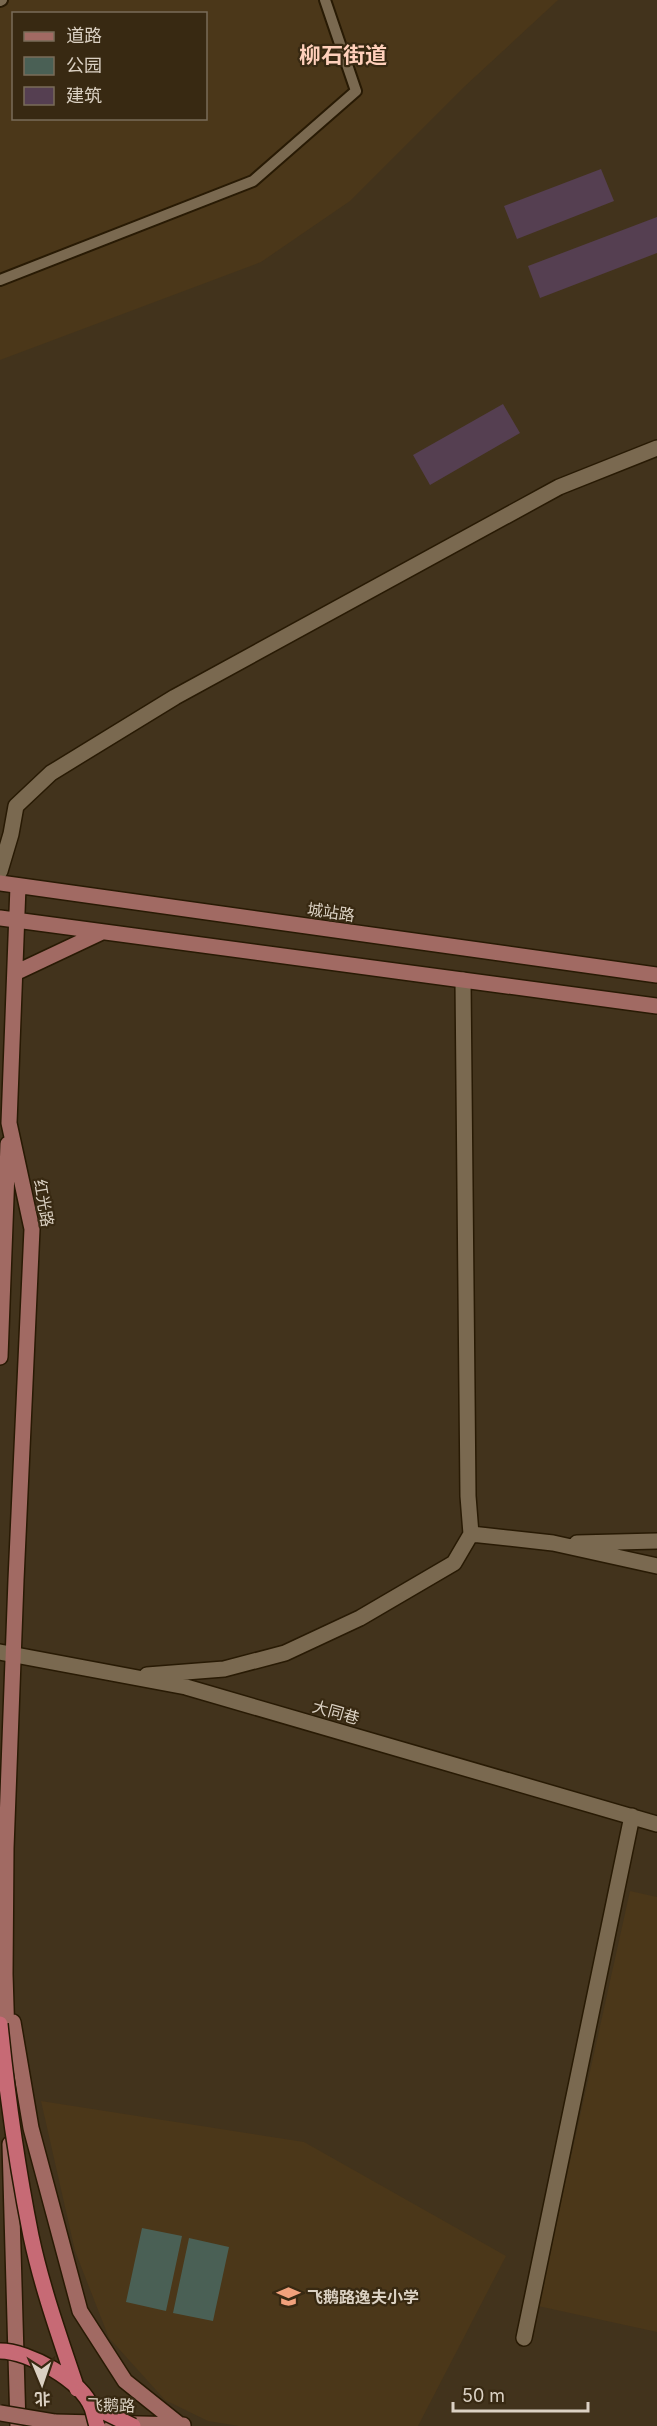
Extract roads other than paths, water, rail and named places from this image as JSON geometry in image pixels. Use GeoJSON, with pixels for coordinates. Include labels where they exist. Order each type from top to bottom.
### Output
{"type":"FeatureCollection","features":[{"type":"Feature","properties":{"kind":"main road"},"geometry":{"type":"LineString","coordinates":[[0,2024],[5,2077],[31,2236],[44,2288],[77,2389]]}},
{"type":"Feature","properties":{"kind":"main road"},"geometry":{"type":"LineString","coordinates":[[0,2351],[36,2359],[61,2374],[92,2406],[133,2426]]}},
{"type":"Feature","properties":{"kind":"main road"},"geometry":{"type":"LineString","coordinates":[[92,2406],[97,2426]]}},
{"type":"Feature","properties":{"kind":"street"},"geometry":{"type":"LineString","coordinates":[[0,871],[11,834],[16,806],[51,773],[175,697],[559,486],[657,448]]}},
{"type":"Feature","properties":{"kind":"street","name":"城站路"},"geometry":{"type":"LineString","coordinates":[[0,883],[657,975]]}},
{"type":"Feature","properties":{"kind":"street","name":"红光路"},"geometry":{"type":"LineString","coordinates":[[18,886],[9,1123],[32,1229],[7,1653],[2,1946],[5,1974],[5,2143],[18,2426]]}},
{"type":"Feature","properties":{"kind":"street"},"geometry":{"type":"LineString","coordinates":[[0,918],[657,1006]]}},
{"type":"Feature","properties":{"kind":"street"},"geometry":{"type":"LineString","coordinates":[[15,973],[102,932]]}},
{"type":"Feature","properties":{"kind":"street"},"geometry":{"type":"LineString","coordinates":[[126,1676],[224,1669],[285,1653],[360,1618],[454,1563],[471,1534],[468,1496],[463,980]]}},
{"type":"Feature","properties":{"kind":"street"},"geometry":{"type":"LineString","coordinates":[[0,1357],[9,1123]]}},
{"type":"Feature","properties":{"kind":"street"},"geometry":{"type":"LineString","coordinates":[[471,1534],[553,1543],[657,1566]]}},
{"type":"Feature","properties":{"kind":"street"},"geometry":{"type":"LineString","coordinates":[[553,1543],[657,1541]]}},
{"type":"Feature","properties":{"kind":"street","name":"大同巷"},"geometry":{"type":"LineString","coordinates":[[7,1653],[186,1687],[657,1824]]}},
{"type":"Feature","properties":{"kind":"street"},"geometry":{"type":"LineString","coordinates":[[524,2338],[632,1816]]}},
{"type":"Feature","properties":{"kind":"street"},"geometry":{"type":"LineString","coordinates":[[5,1974],[31,2128],[80,2311],[125,2380],[182,2425]]}},
{"type":"Feature","properties":{"kind":"street","name":"飞鹅路"},"geometry":{"type":"LineString","coordinates":[[0,2413],[54,2422],[182,2425]]}},
{"type":"Feature","properties":{"kind":"lane"},"geometry":{"type":"LineString","coordinates":[[0,280],[253,181],[356,91],[325,0]]}},
{"type":"Feature","properties":{"kind":"place","name":"飞鹅路逸夫小学"},"geometry":{"type":"Point","coordinates":[289,2297]}},
{"type":"Feature","properties":{"kind":"district","name":"柳石街道"},"geometry":{"type":"Point","coordinates":[343,55]}}]}
